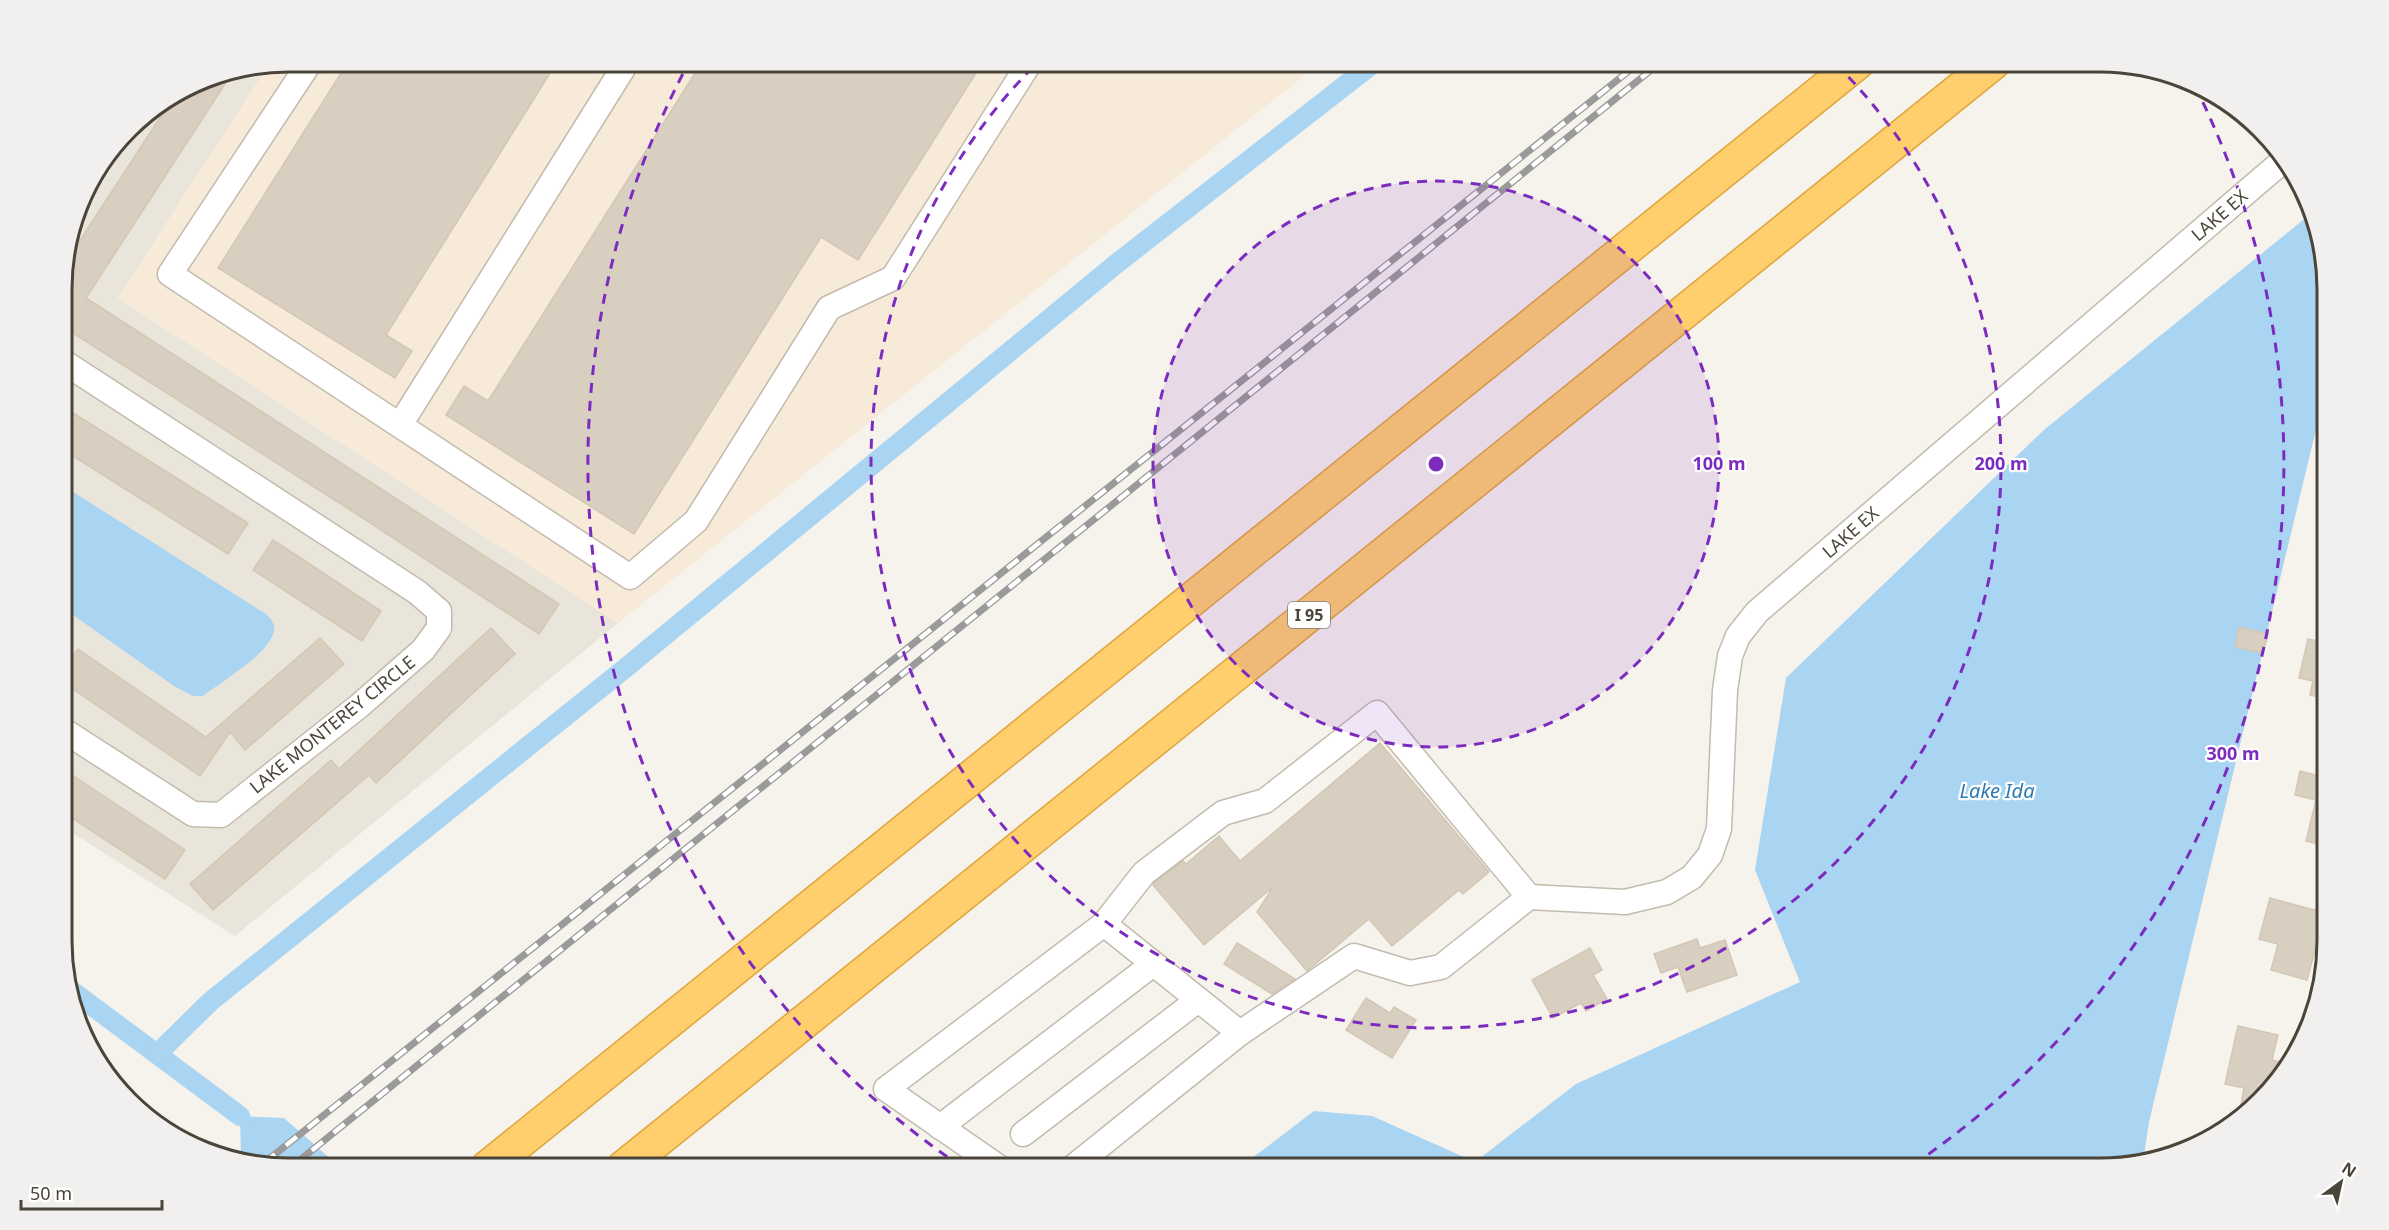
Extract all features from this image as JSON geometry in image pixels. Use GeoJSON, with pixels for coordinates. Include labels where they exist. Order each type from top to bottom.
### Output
{"type":"FeatureCollection","features":[{"type":"Feature","properties":{"kind":"highway"},"geometry":{"type":"LineString","coordinates":[[500,1158],[1846,72]]}},
{"type":"Feature","properties":{"kind":"highway","name":"I 95"},"geometry":{"type":"LineString","coordinates":[[635,1158],[1982,72]]}},
{"type":"Feature","properties":{"kind":"street"},"geometry":{"type":"LineString","coordinates":[[303,72],[170,274],[630,577],[696,520],[829,308],[893,278],[1024,72]]}},
{"type":"Feature","properties":{"kind":"street"},"geometry":{"type":"LineString","coordinates":[[400,425],[621,72]]}},
{"type":"Feature","properties":{"kind":"street","name":"LAKE EX"},"geometry":{"type":"LineString","coordinates":[[1529,897],[1625,902],[1667,892],[1692,877],[1710,855],[1719,829],[1725,690],[1730,656],[1738,636],[1757,612],[2278,165]]}},
{"type":"Feature","properties":{"kind":"street","name":"LAKE MONTEREY CIRCLE"},"geometry":{"type":"LineString","coordinates":[[72,368],[417,592],[439,611],[440,628],[423,650],[359,706],[221,814],[193,814],[72,736]]}},
{"type":"Feature","properties":{"kind":"street"},"geometry":{"type":"LineString","coordinates":[[985,1158],[886,1089],[1104,924],[1144,873],[1223,813],[1265,801],[1377,713],[1529,897],[1441,967],[1410,973],[1354,956],[1240,1033],[1084,1158]]}},
{"type":"Feature","properties":{"kind":"street"},"geometry":{"type":"LineString","coordinates":[[1104,924],[1240,1033]]}},
{"type":"Feature","properties":{"kind":"street"},"geometry":{"type":"LineString","coordinates":[[940,1127],[1153,964]]}},
{"type":"Feature","properties":{"kind":"street"},"geometry":{"type":"LineString","coordinates":[[1023,1134],[1198,1000]]}},
{"type":"Feature","properties":{"kind":"shaded area"},"geometry":{"type":"Polygon","coordinates":[[[1308,72],[618,623],[118,298],[263,74],[1308,72]]]}},
{"type":"Feature","properties":{"kind":"shaded area"},"geometry":{"type":"Polygon","coordinates":[[[263,74],[118,298],[618,623],[235,936],[72,833],[72,275],[79,233],[94,193],[126,146],[157,117],[193,94],[233,79],[263,74]]]}},
{"type":"Feature","properties":{"kind":"water","name":"Lake Ida"},"geometry":{"type":"Polygon","coordinates":[[[2305,219],[2310,233],[2317,275],[2317,425],[2149,1122],[2144,1154],[2114,1158],[1480,1158],[1576,1084],[1800,982],[1755,870],[1786,678],[2045,429],[2305,219]]]}},
{"type":"Feature","properties":{"kind":"water"},"geometry":{"type":"Polygon","coordinates":[[[72,491],[271,619],[274,630],[264,648],[203,696],[193,696],[174,686],[72,614],[72,491]]]}},
{"type":"Feature","properties":{"kind":"water","name":"Lake Ida"},"geometry":{"type":"Polygon","coordinates":[[[1314,1111],[1372,1116],[1466,1158],[1252,1158],[1314,1111]]]}},
{"type":"Feature","properties":{"kind":"water"},"geometry":{"type":"Polygon","coordinates":[[[240,1116],[284,1118],[330,1158],[275,1158],[241,1153],[240,1116]]]}},
{"type":"Feature","properties":{"kind":"building"},"geometry":{"type":"Polygon","coordinates":[[[342,72],[551,72],[386,335],[412,351],[395,378],[218,268],[342,72]]]}},
{"type":"Feature","properties":{"kind":"building"},"geometry":{"type":"Polygon","coordinates":[[[696,72],[977,72],[858,260],[821,237],[634,534],[446,415],[464,386],[488,401],[696,72]]]}},
{"type":"Feature","properties":{"kind":"building"},"geometry":{"type":"Polygon","coordinates":[[[227,81],[86,298],[559,604],[539,634],[366,520],[72,332],[72,278],[77,270],[73,267],[76,246],[163,113],[193,94],[227,81]]]}},
{"type":"Feature","properties":{"kind":"building"},"geometry":{"type":"Polygon","coordinates":[[[72,412],[248,523],[228,554],[72,455],[72,412]]]}},
{"type":"Feature","properties":{"kind":"building"},"geometry":{"type":"Polygon","coordinates":[[[273,540],[381,611],[362,641],[253,570],[273,540]]]}},
{"type":"Feature","properties":{"kind":"building"},"geometry":{"type":"Polygon","coordinates":[[[2239,627],[2268,634],[2263,653],[2235,647],[2239,627]]]}},
{"type":"Feature","properties":{"kind":"building"},"geometry":{"type":"Polygon","coordinates":[[[491,628],[515,654],[376,783],[369,775],[213,910],[190,884],[331,760],[339,769],[491,628]]]}},
{"type":"Feature","properties":{"kind":"building"},"geometry":{"type":"Polygon","coordinates":[[[320,638],[344,664],[245,750],[230,732],[200,776],[72,688],[72,658],[78,649],[206,737],[320,638]]]}},
{"type":"Feature","properties":{"kind":"building"},"geometry":{"type":"Polygon","coordinates":[[[2308,639],[2317,641],[2317,697],[2310,695],[2313,681],[2299,678],[2308,639]]]}},
{"type":"Feature","properties":{"kind":"building"},"geometry":{"type":"Polygon","coordinates":[[[1380,743],[1489,872],[1463,894],[1459,890],[1392,946],[1369,919],[1307,971],[1257,912],[1273,887],[1204,945],[1153,885],[1154,883],[1183,861],[1186,864],[1219,836],[1240,861],[1380,743]]]}},
{"type":"Feature","properties":{"kind":"building"},"geometry":{"type":"Polygon","coordinates":[[[2300,771],[2317,775],[2317,844],[2306,841],[2316,800],[2295,795],[2300,771]]]}},
{"type":"Feature","properties":{"kind":"building"},"geometry":{"type":"Polygon","coordinates":[[[72,775],[185,850],[165,879],[72,818],[72,775]]]}},
{"type":"Feature","properties":{"kind":"building"},"geometry":{"type":"Polygon","coordinates":[[[2270,898],[2317,911],[2317,943],[2307,980],[2271,970],[2278,944],[2259,939],[2270,898]]]}},
{"type":"Feature","properties":{"kind":"building"},"geometry":{"type":"Polygon","coordinates":[[[1697,939],[1700,948],[1725,940],[1737,975],[1687,992],[1678,967],[1661,973],[1654,954],[1697,939]]]}},
{"type":"Feature","properties":{"kind":"building"},"geometry":{"type":"Polygon","coordinates":[[[1237,943],[1295,979],[1272,994],[1224,964],[1237,943]]]}},
{"type":"Feature","properties":{"kind":"building"},"geometry":{"type":"Polygon","coordinates":[[[1590,948],[1602,970],[1593,975],[1607,999],[1586,1011],[1581,1003],[1553,1018],[1532,980],[1590,948]]]}},
{"type":"Feature","properties":{"kind":"building"},"geometry":{"type":"Polygon","coordinates":[[[1366,998],[1390,1013],[1394,1007],[1416,1020],[1392,1058],[1346,1030],[1366,998]]]}},
{"type":"Feature","properties":{"kind":"building"},"geometry":{"type":"Polygon","coordinates":[[[2238,1026],[2278,1035],[2272,1060],[2279,1062],[2263,1084],[2243,1104],[2241,1105],[2244,1088],[2225,1084],[2238,1026]]]}},
{"type":"Feature","properties":{"kind":"waterway"},"geometry":{"type":"LineString","coordinates":[[158,1053],[211,1001],[623,670],[1116,264],[1362,72]]}},
{"type":"Feature","properties":{"kind":"waterway"},"geometry":{"type":"LineString","coordinates":[[79,996],[240,1116]]}},
{"type":"Feature","properties":{"kind":"railway"},"geometry":{"type":"LineString","coordinates":[[271,1157],[1628,72]]}},
{"type":"Feature","properties":{"kind":"railway"},"geometry":{"type":"LineString","coordinates":[[302,1158],[1649,72]]}}]}
